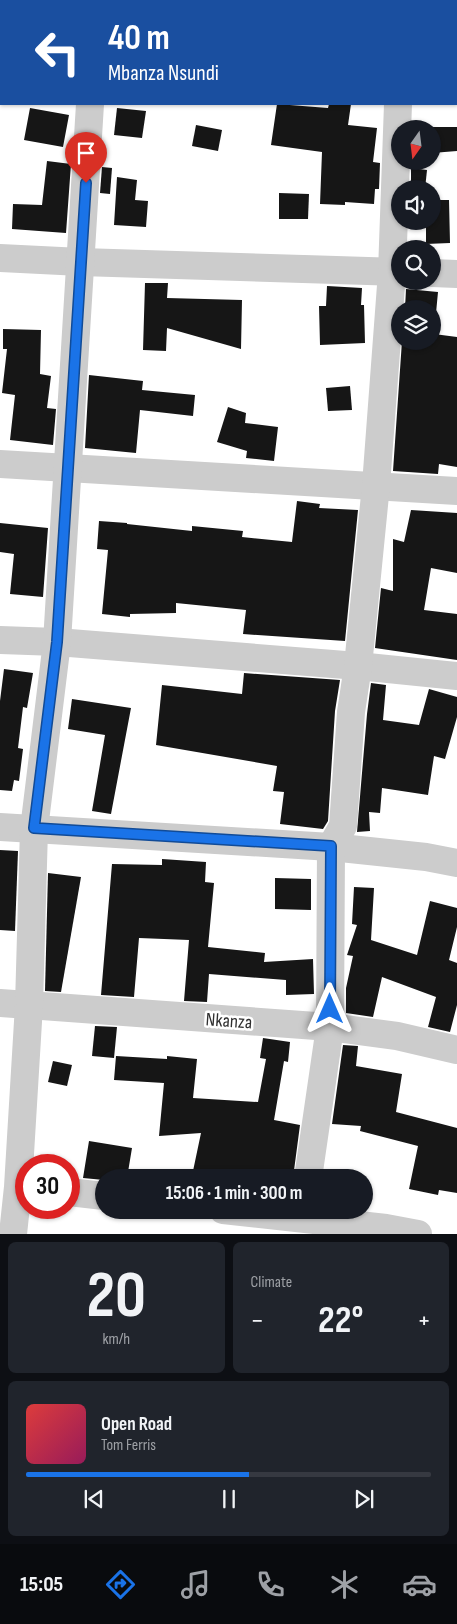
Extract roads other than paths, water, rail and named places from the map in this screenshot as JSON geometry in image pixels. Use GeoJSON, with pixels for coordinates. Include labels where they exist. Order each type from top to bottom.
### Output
{"type":"FeatureCollection","features":[{"type":"Feature","properties":{"kind":"street"},"geometry":{"type":"LineString","coordinates":[[18,1154],[30,1005],[34,828],[57,642],[90,105]]}},
{"type":"Feature","properties":{"kind":"street"},"geometry":{"type":"LineString","coordinates":[[396,240],[398,105]]}},
{"type":"Feature","properties":{"kind":"street"},"geometry":{"type":"LineString","coordinates":[[0,258],[391,272]]}},
{"type":"Feature","properties":{"kind":"street"},"geometry":{"type":"LineString","coordinates":[[441,273],[457,274]]}},
{"type":"Feature","properties":{"kind":"street"},"geometry":{"type":"LineString","coordinates":[[309,1169],[330,1027],[331,846],[343,826],[352,712],[394,290]]}},
{"type":"Feature","properties":{"kind":"street"},"geometry":{"type":"LineString","coordinates":[[0,464],[457,491]]}},
{"type":"Feature","properties":{"kind":"street"},"geometry":{"type":"LineString","coordinates":[[0,640],[57,642],[358,666],[457,676]]}},
{"type":"Feature","properties":{"kind":"street"},"geometry":{"type":"LineString","coordinates":[[0,827],[331,846],[426,857],[457,863]]}},
{"type":"Feature","properties":{"kind":"street","name":"Nkanza"},"geometry":{"type":"LineString","coordinates":[[0,1003],[330,1027],[397,1036],[457,1050]]}},
{"type":"Feature","properties":{"kind":"street"},"geometry":{"type":"LineString","coordinates":[[13,1234],[15,1186]]}},
{"type":"Feature","properties":{"kind":"street"},"geometry":{"type":"LineString","coordinates":[[80,1193],[95,1195]]}},
{"type":"Feature","properties":{"kind":"street"},"geometry":{"type":"LineString","coordinates":[[287,1219],[386,1228],[418,1234]]}}]}
